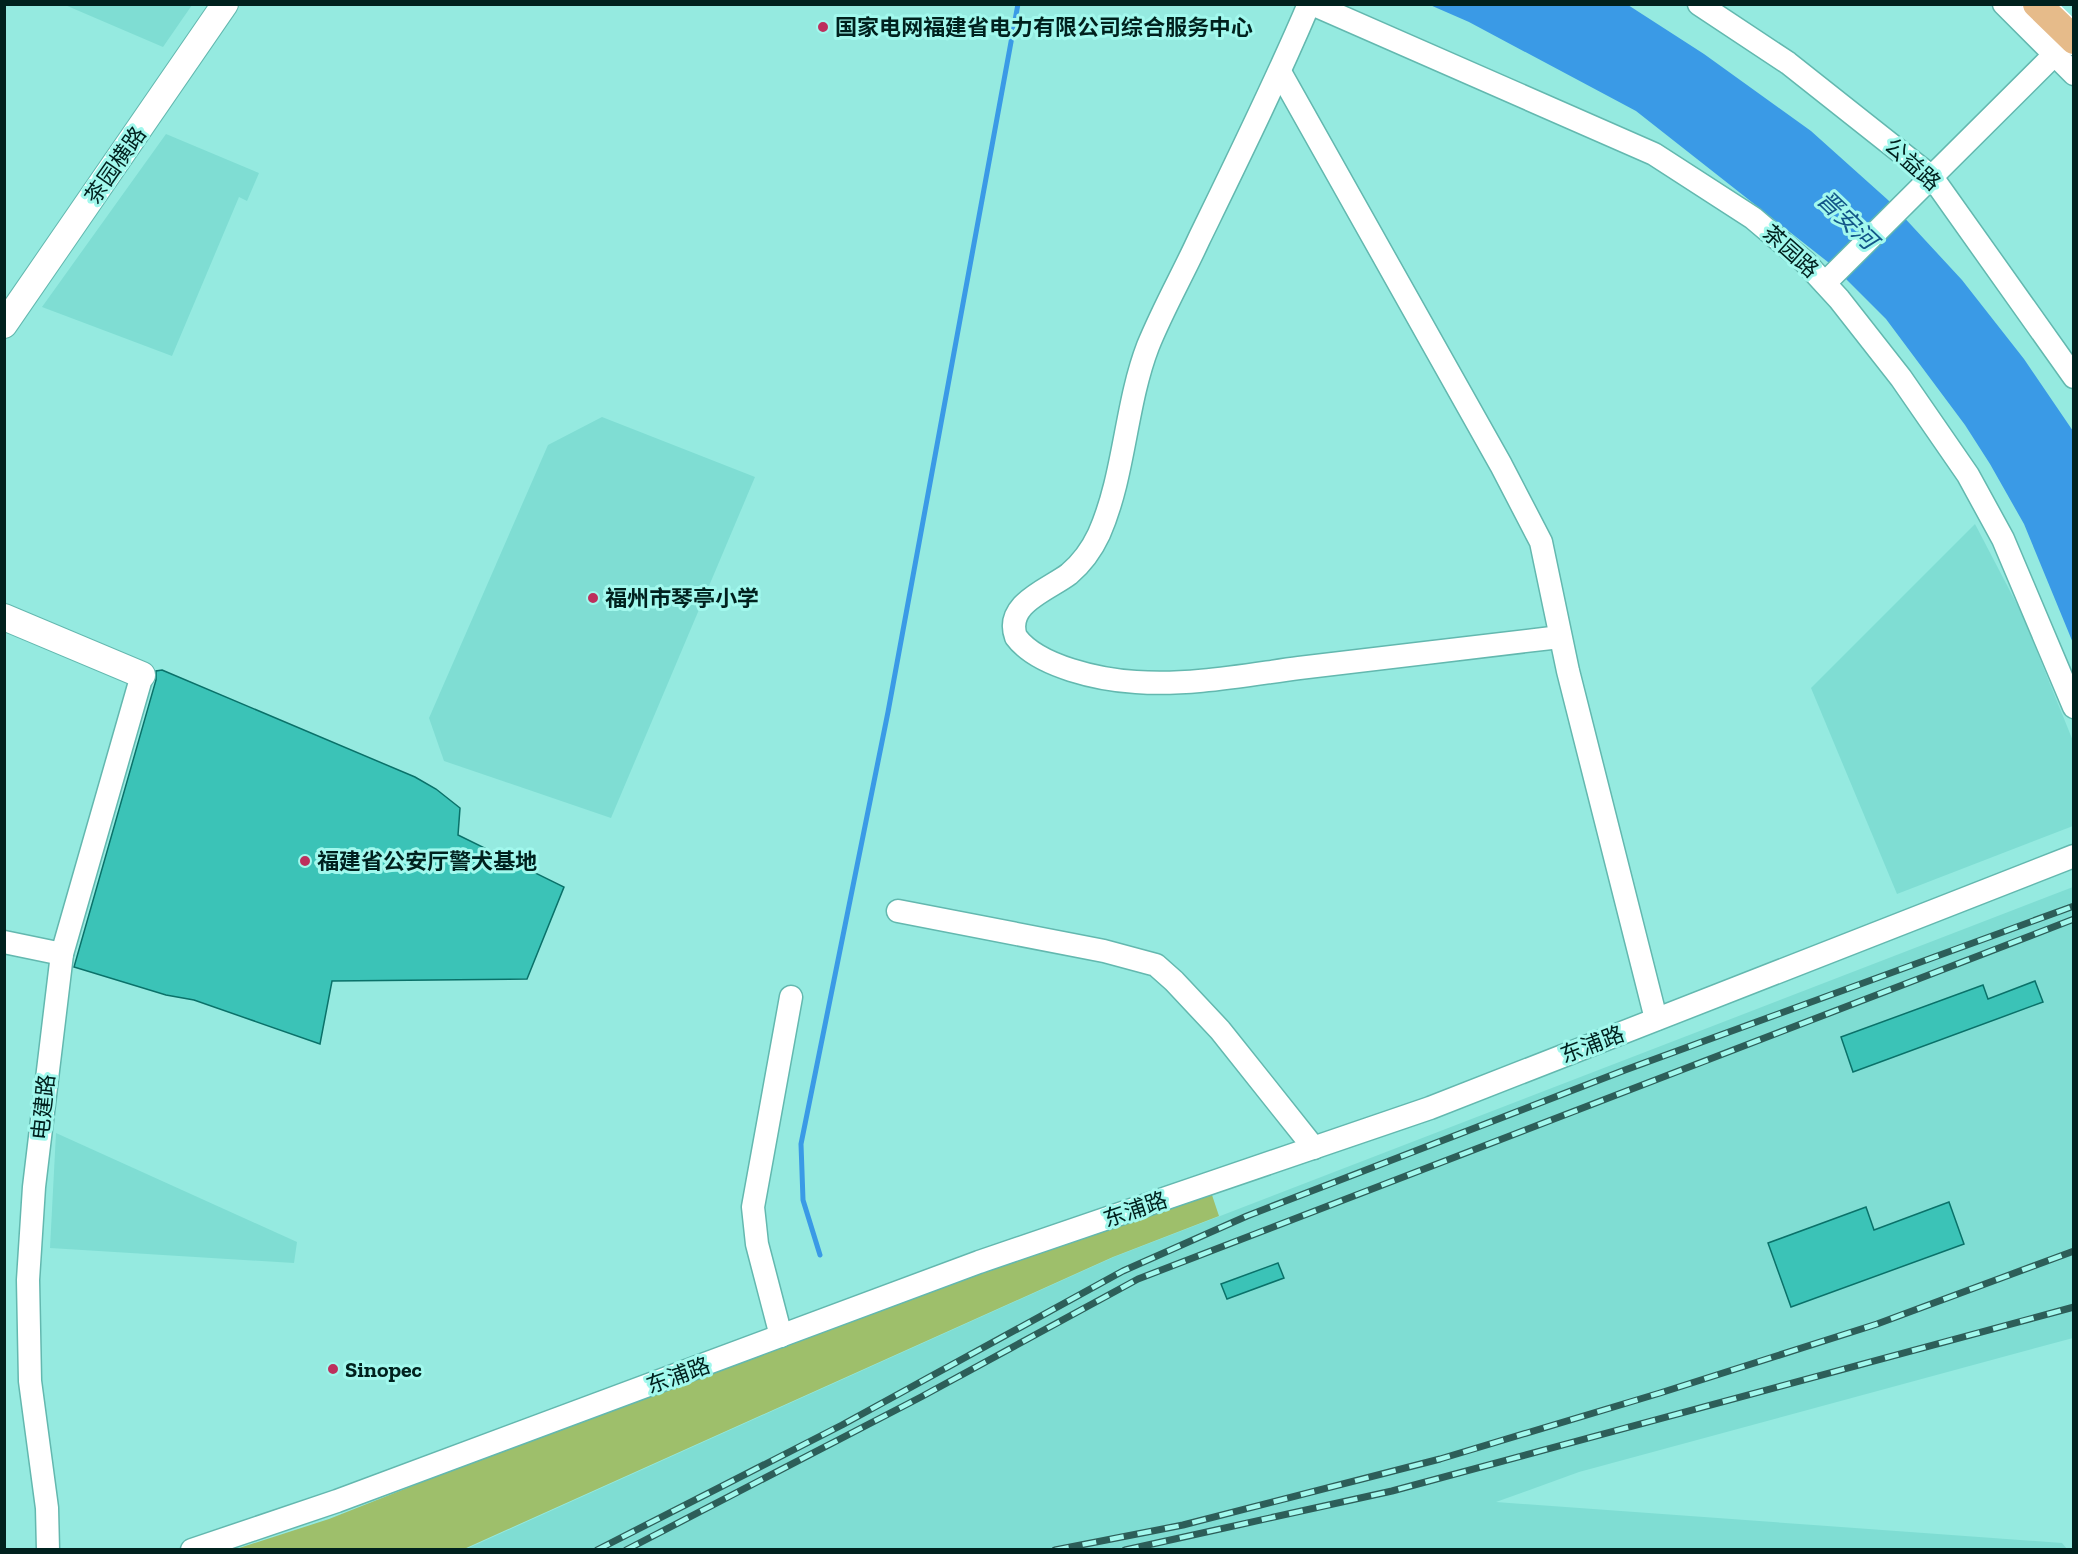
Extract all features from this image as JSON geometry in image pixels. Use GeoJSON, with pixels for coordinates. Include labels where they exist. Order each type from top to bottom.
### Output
{"type":"FeatureCollection","features":[{"type":"Feature","properties":{"kind":"main road","name":"茶园横路"},"geometry":{"type":"LineString","coordinates":[[4,325],[225,4]]}},
{"type":"Feature","properties":{"kind":"main road"},"geometry":{"type":"LineString","coordinates":[[2042,9],[2064,47]]}},
{"type":"Feature","properties":{"kind":"main road"},"geometry":{"type":"LineString","coordinates":[[4,617],[142,675]]}},
{"type":"Feature","properties":{"kind":"street"},"geometry":{"type":"LineString","coordinates":[[1311,4],[1149,344],[1108,507],[1098,536],[1080,563],[1071,572],[1031,599],[1017,613],[1014,621],[1016,637],[1030,651],[1069,668],[1119,681],[1140,682],[1207,679],[1560,637]]}},
{"type":"Feature","properties":{"kind":"street","name":"茶园路"},"geometry":{"type":"LineString","coordinates":[[1311,4],[1654,154],[1754,218],[1806,262],[1901,378],[1954,454],[1987,507],[2007,548],[2073,707]]}},
{"type":"Feature","properties":{"kind":"street","name":"公益路"},"geometry":{"type":"LineString","coordinates":[[1699,4],[1788,63],[1924,185],[2073,376]]}},
{"type":"Feature","properties":{"kind":"street"},"geometry":{"type":"LineString","coordinates":[[2004,4],[2064,47],[2073,74]]}},
{"type":"Feature","properties":{"kind":"street"},"geometry":{"type":"LineString","coordinates":[[1825,283],[2064,47]]}},
{"type":"Feature","properties":{"kind":"street"},"geometry":{"type":"LineString","coordinates":[[1280,72],[1533,525],[1545,556],[1560,637],[1656,1019]]}},
{"type":"Feature","properties":{"kind":"street","name":"电建路"},"geometry":{"type":"LineString","coordinates":[[48,1550],[47,1508],[30,1382],[28,1280],[34,1187],[62,954],[142,675]]}},
{"type":"Feature","properties":{"kind":"street","name":"东浦路"},"geometry":{"type":"LineString","coordinates":[[192,1550],[337,1501],[1028,1245],[1430,1108],[2073,856]]}},
{"type":"Feature","properties":{"kind":"street"},"geometry":{"type":"LineString","coordinates":[[898,911],[1104,951],[1156,965],[1220,1030],[1314,1148]]}},
{"type":"Feature","properties":{"kind":"street"},"geometry":{"type":"LineString","coordinates":[[4,942],[62,954]]}},
{"type":"Feature","properties":{"kind":"street"},"geometry":{"type":"LineString","coordinates":[[781,1336],[757,1244],[753,1207],[791,998]]}},
{"type":"Feature","properties":{"kind":"shaded area"},"geometry":{"type":"Polygon","coordinates":[[[65,5],[192,5],[163,47],[65,5]]]}},
{"type":"Feature","properties":{"kind":"shaded area"},"geometry":{"type":"Polygon","coordinates":[[[166,134],[259,173],[247,201],[239,197],[172,356],[42,307],[166,134]]]}},
{"type":"Feature","properties":{"kind":"shaded area","name":"福州市琴亭小学"},"geometry":{"type":"Polygon","coordinates":[[[602,417],[755,477],[611,818],[444,761],[429,718],[548,445],[602,417]]]}},
{"type":"Feature","properties":{"kind":"shaded area"},"geometry":{"type":"Polygon","coordinates":[[[1975,524],[2021,612],[2073,741],[2073,826],[1897,894],[1811,688],[1975,524]]]}},
{"type":"Feature","properties":{"kind":"shaded area"},"geometry":{"type":"Polygon","coordinates":[[[2073,887],[2073,1338],[1579,1472],[1496,1502],[2062,1543],[2067,1549],[464,1550],[1114,1257],[2073,887]]]}},
{"type":"Feature","properties":{"kind":"shaded area"},"geometry":{"type":"Polygon","coordinates":[[[56,1133],[297,1242],[294,1263],[50,1248],[56,1133]]]}},
{"type":"Feature","properties":{"kind":"green space"},"geometry":{"type":"Polygon","coordinates":[[[1210,1189],[1219,1216],[1113,1257],[464,1549],[233,1550],[329,1519],[475,1461],[1210,1189]]]}},
{"type":"Feature","properties":{"kind":"water","name":"晋安河"},"geometry":{"type":"Polygon","coordinates":[[[1430,5],[1628,5],[1704,54],[1811,131],[1888,200],[1962,280],[2024,359],[2073,431],[2073,643],[2024,524],[1990,464],[1965,425],[1886,319],[1833,266],[1636,111],[1469,22],[1430,5]]]}},
{"type":"Feature","properties":{"kind":"building","name":"福建省公安厅警犬基地"},"geometry":{"type":"Polygon","coordinates":[[[162,670],[415,777],[436,789],[460,808],[458,835],[564,887],[527,979],[332,981],[320,1044],[194,1000],[166,995],[74,967],[156,680],[156,671],[162,670]]]}},
{"type":"Feature","properties":{"kind":"building"},"geometry":{"type":"Polygon","coordinates":[[[2035,981],[2043,1002],[1853,1072],[1841,1037],[1983,985],[1988,999],[2035,981]]]}},
{"type":"Feature","properties":{"kind":"building"},"geometry":{"type":"Polygon","coordinates":[[[1949,1202],[1964,1244],[1791,1307],[1768,1243],[1866,1207],[1874,1230],[1949,1202]]]}},
{"type":"Feature","properties":{"kind":"building"},"geometry":{"type":"Polygon","coordinates":[[[1278,1263],[1284,1278],[1227,1299],[1221,1284],[1278,1263]]]}},
{"type":"Feature","properties":{"kind":"waterway"},"geometry":{"type":"LineString","coordinates":[[820,1255],[803,1200],[801,1144],[888,712],[1018,4]]}},
{"type":"Feature","properties":{"kind":"railway"},"geometry":{"type":"LineString","coordinates":[[597,1550],[842,1425],[1123,1271],[1247,1216],[1625,1070],[2074,906]]}},
{"type":"Feature","properties":{"kind":"railway"},"geometry":{"type":"LineString","coordinates":[[626,1550],[921,1397],[1138,1279],[2074,919]]}},
{"type":"Feature","properties":{"kind":"railway"},"geometry":{"type":"LineString","coordinates":[[1055,1550],[1183,1525],[1440,1459],[1660,1393],[1877,1324],[2074,1251]]}},
{"type":"Feature","properties":{"kind":"railway"},"geometry":{"type":"LineString","coordinates":[[1125,1550],[1392,1491],[2074,1307]]}},
{"type":"Feature","properties":{"kind":"place","name":"国家电网福建省电力有限公司综合服务中心"},"geometry":{"type":"Point","coordinates":[823,27]}},
{"type":"Feature","properties":{"kind":"place","name":"福州市琴亭小学"},"geometry":{"type":"Point","coordinates":[593,598]}},
{"type":"Feature","properties":{"kind":"place","name":"福建省公安厅警犬基地"},"geometry":{"type":"Point","coordinates":[305,861]}},
{"type":"Feature","properties":{"kind":"place","name":"Sinopec"},"geometry":{"type":"Point","coordinates":[333,1369]}}]}
